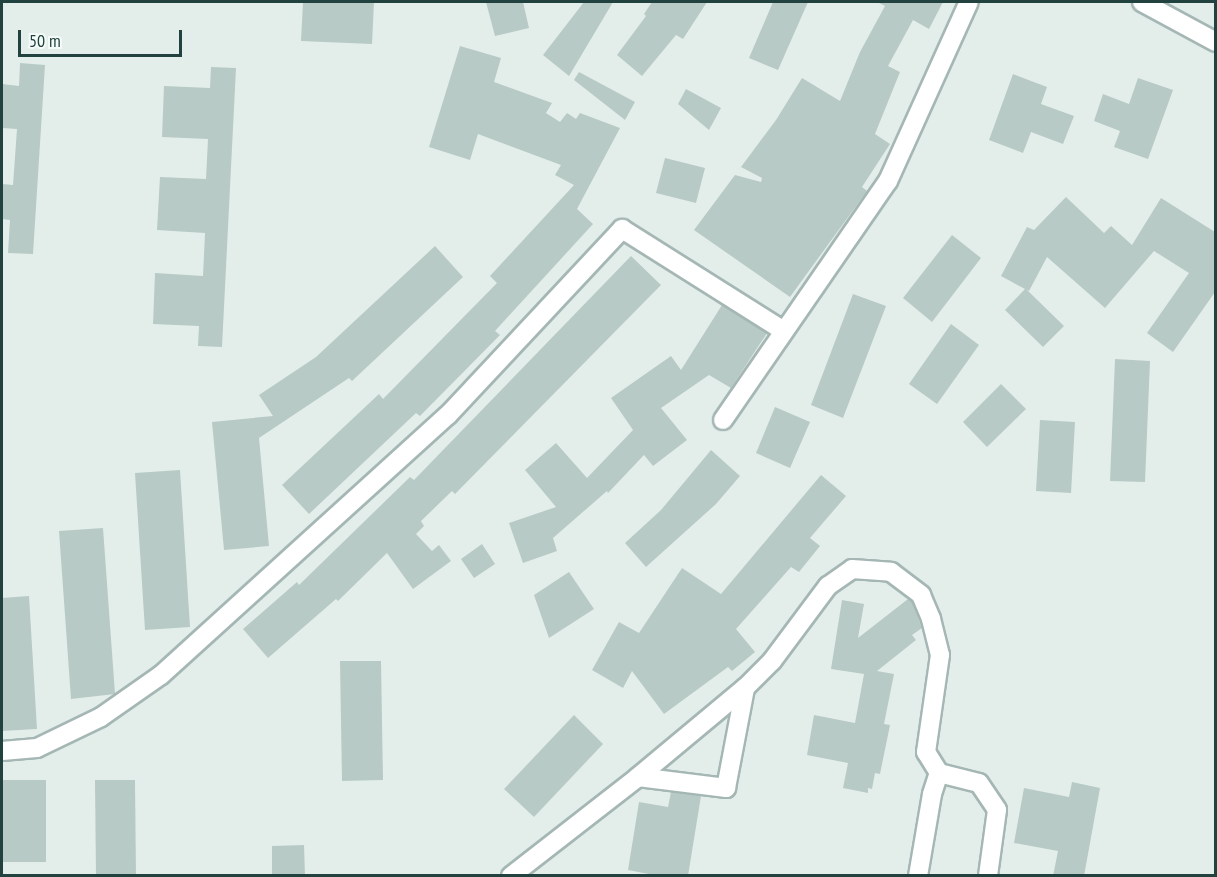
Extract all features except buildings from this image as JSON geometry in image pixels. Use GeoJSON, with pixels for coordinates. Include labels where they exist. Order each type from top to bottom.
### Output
{"type":"FeatureCollection","features":[{"type":"Feature","properties":{"kind":"street"},"geometry":{"type":"LineString","coordinates":[[723,420],[888,181],[969,2]]}},
{"type":"Feature","properties":{"kind":"street"},"geometry":{"type":"LineString","coordinates":[[1142,2],[1215,42]]}},
{"type":"Feature","properties":{"kind":"street"},"geometry":{"type":"LineString","coordinates":[[2,751],[38,748],[101,717],[161,675],[448,415],[622,229],[784,332]]}},
{"type":"Feature","properties":{"kind":"street"},"geometry":{"type":"LineString","coordinates":[[511,876],[638,777],[745,687],[772,661],[828,586],[852,569],[891,572],[921,595],[931,619],[940,655],[926,752],[939,773],[979,783],[997,810],[988,876]]}},
{"type":"Feature","properties":{"kind":"street"},"geometry":{"type":"LineString","coordinates":[[638,777],[726,788],[745,687]]}},
{"type":"Feature","properties":{"kind":"street"},"geometry":{"type":"LineString","coordinates":[[918,876],[932,794],[939,773]]}}]}
